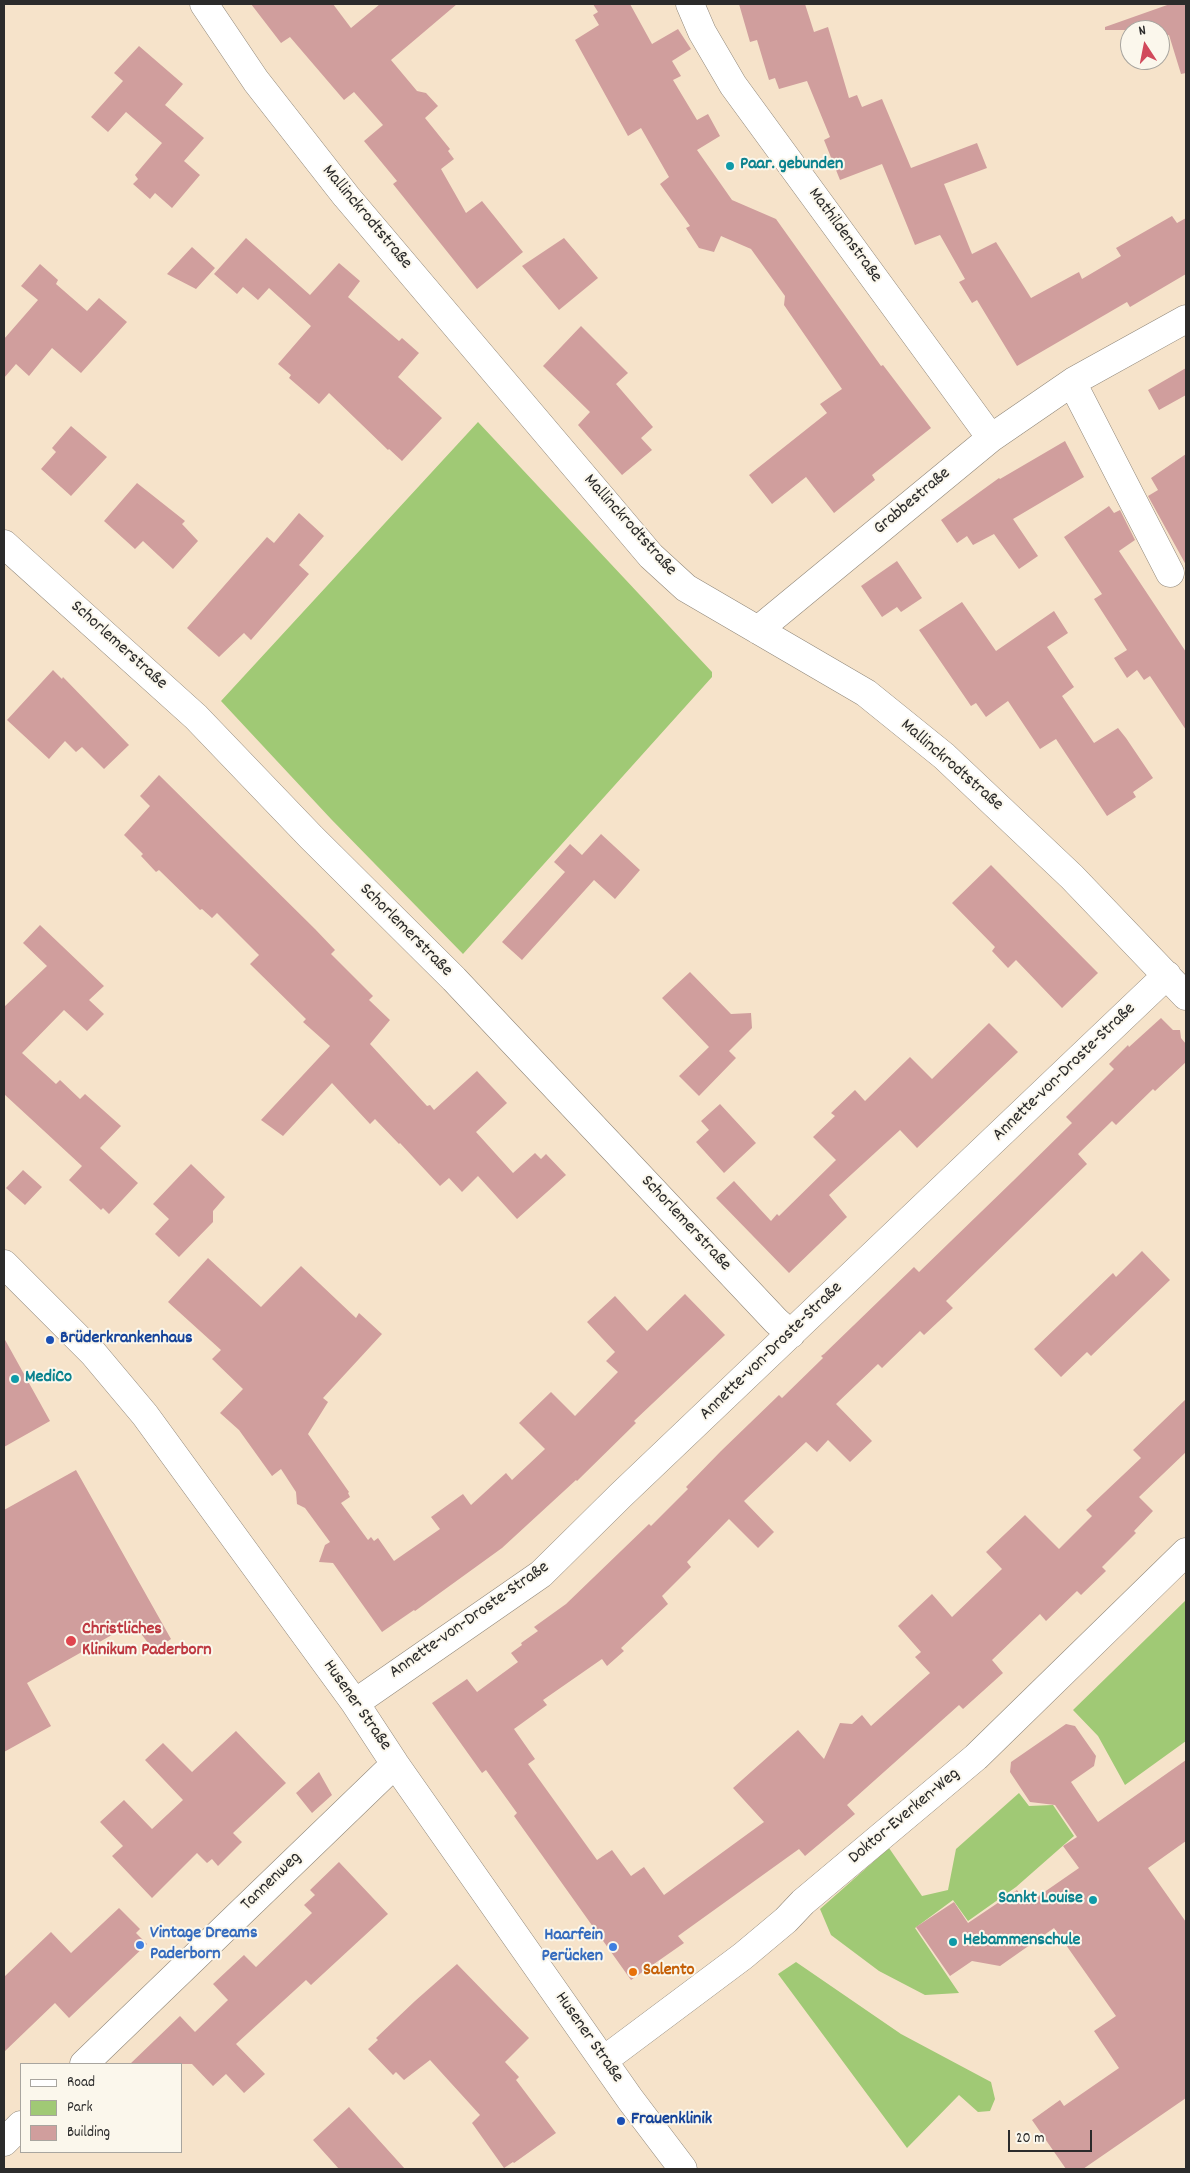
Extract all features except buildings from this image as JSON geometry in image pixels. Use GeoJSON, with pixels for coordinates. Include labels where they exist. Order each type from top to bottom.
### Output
{"type":"FeatureCollection","features":[{"type":"Feature","properties":{"kind":"street","name":"Mallinckrodtstraße"},"geometry":{"type":"LineString","coordinates":[[204,4],[256,81],[346,196],[651,556],[686,588],[866,693],[944,756],[1072,877],[1186,996]]}},
{"type":"Feature","properties":{"kind":"street","name":"Mathildenstraße"},"geometry":{"type":"LineString","coordinates":[[690,4],[702,32],[733,85],[991,438]]}},
{"type":"Feature","properties":{"kind":"street","name":"Grabbestraße"},"geometry":{"type":"LineString","coordinates":[[758,630],[991,438],[1074,381],[1186,319]]}},
{"type":"Feature","properties":{"kind":"street"},"geometry":{"type":"LineString","coordinates":[[1074,381],[1077,392],[1170,574]]}},
{"type":"Feature","properties":{"kind":"street","name":"Schorlemerstraße"},"geometry":{"type":"LineString","coordinates":[[4,544],[196,717],[311,837],[454,979],[776,1321],[791,1334]]}},
{"type":"Feature","properties":{"kind":"street","name":"Annette-von-Droste-Straße"},"geometry":{"type":"LineString","coordinates":[[355,1703],[542,1574],[1167,975]]}},
{"type":"Feature","properties":{"kind":"street","name":"Husener Straße"},"geometry":{"type":"LineString","coordinates":[[4,1264],[93,1353],[145,1415],[355,1703],[395,1764],[604,2060],[630,2100],[683,2169]]}},
{"type":"Feature","properties":{"kind":"street","name":"Doktor-Everken-Weg"},"geometry":{"type":"LineString","coordinates":[[604,2060],[743,1956],[976,1757],[1186,1552]]}},
{"type":"Feature","properties":{"kind":"street","name":"Tannenweg"},"geometry":{"type":"LineString","coordinates":[[85,2063],[395,1764]]}},
{"type":"Feature","properties":{"kind":"street"},"geometry":{"type":"LineString","coordinates":[[4,2142],[20,2126]]}},
{"type":"Feature","properties":{"kind":"green space"},"geometry":{"type":"Polygon","coordinates":[[[478,422],[712,672],[712,677],[463,954],[331,819],[221,701],[478,422]]]}},
{"type":"Feature","properties":{"kind":"green space"},"geometry":{"type":"Polygon","coordinates":[[[1186,1600],[1186,1741],[1125,1785],[1098,1736],[1073,1710],[1186,1600]]]}},
{"type":"Feature","properties":{"kind":"green space"},"geometry":{"type":"Polygon","coordinates":[[[1019,1793],[1029,1806],[1053,1805],[1074,1836],[1016,1887],[968,1921],[953,1900],[915,1928],[959,1993],[925,1995],[879,1971],[831,1935],[820,1909],[889,1848],[922,1896],[948,1890],[956,1849],[1019,1793]]]}},
{"type":"Feature","properties":{"kind":"green space"},"geometry":{"type":"Polygon","coordinates":[[[796,1962],[901,2034],[991,2082],[995,2099],[990,2111],[978,2112],[959,2095],[907,2148],[778,1974],[796,1962]]]}},
{"type":"Feature","properties":{"kind":"place","name":"Paar. gebunden"},"geometry":{"type":"Point","coordinates":[730,166]}},
{"type":"Feature","properties":{"kind":"place","name":"Brüderkrankenhaus"},"geometry":{"type":"Point","coordinates":[50,1340]}},
{"type":"Feature","properties":{"kind":"place","name":"MediCo"},"geometry":{"type":"Point","coordinates":[15,1379]}},
{"type":"Feature","properties":{"kind":"place","name":"Christliches Klinikum Paderborn"},"geometry":{"type":"Point","coordinates":[71,1641]}},
{"type":"Feature","properties":{"kind":"place","name":"Sankt Louise"},"geometry":{"type":"Point","coordinates":[1093,1900]}},
{"type":"Feature","properties":{"kind":"place","name":"Hebammenschule"},"geometry":{"type":"Point","coordinates":[953,1942]}},
{"type":"Feature","properties":{"kind":"place","name":"Vintage Dreams Paderborn"},"geometry":{"type":"Point","coordinates":[140,1945]}},
{"type":"Feature","properties":{"kind":"place","name":"Haarfein Perücken"},"geometry":{"type":"Point","coordinates":[613,1947]}},
{"type":"Feature","properties":{"kind":"place","name":"Salento"},"geometry":{"type":"Point","coordinates":[633,1972]}},
{"type":"Feature","properties":{"kind":"place","name":"Frauenklinik"},"geometry":{"type":"Point","coordinates":[621,2121]}}]}
